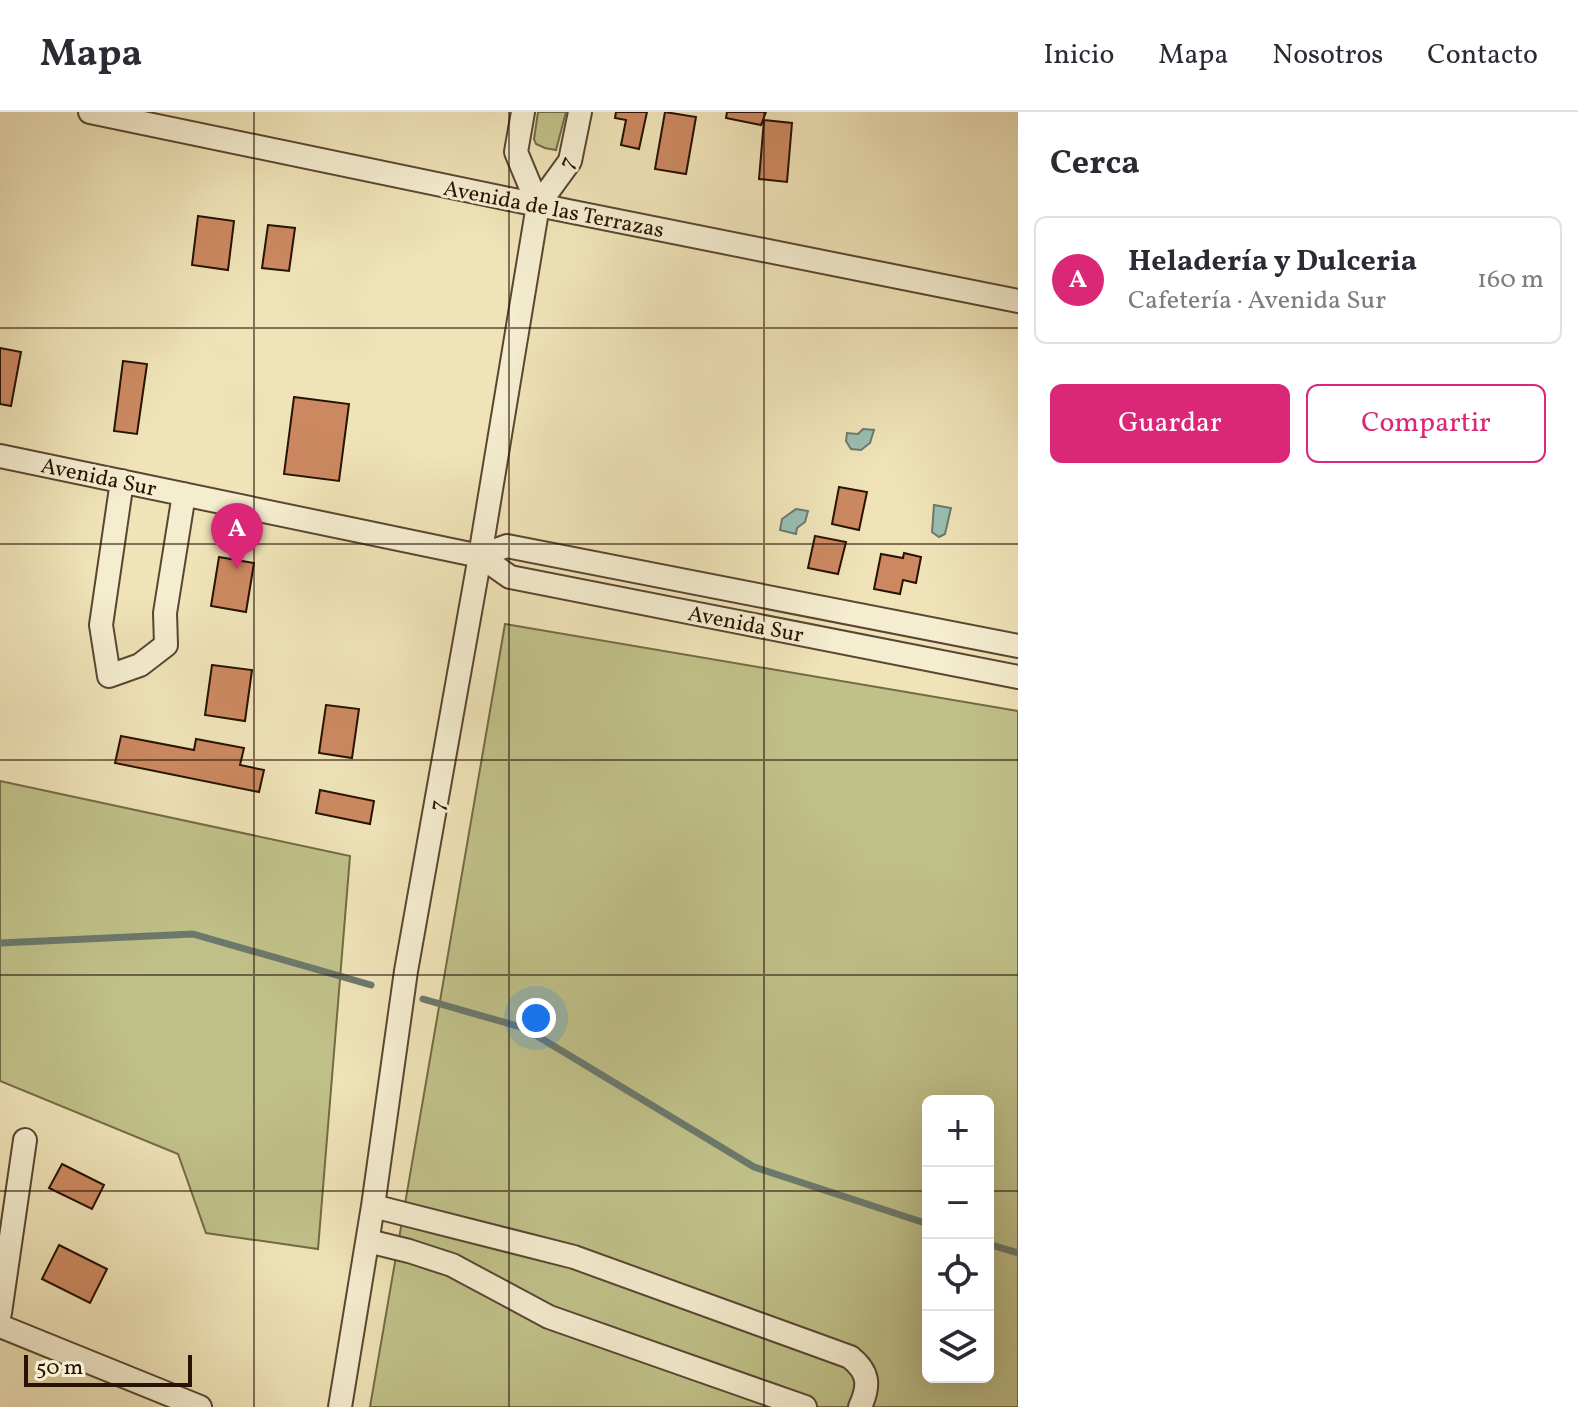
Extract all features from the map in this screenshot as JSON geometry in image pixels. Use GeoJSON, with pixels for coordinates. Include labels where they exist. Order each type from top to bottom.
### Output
{"type":"FeatureCollection","features":[{"type":"Feature","properties":{"kind":"street","name":"Avenida de las Terrazas"},"geometry":{"type":"LineString","coordinates":[[90,112],[1018,301]]}},
{"type":"Feature","properties":{"kind":"street","name":"7"},"geometry":{"type":"LineString","coordinates":[[523,112],[516,152],[538,205]]}},
{"type":"Feature","properties":{"kind":"street","name":"7"},"geometry":{"type":"LineString","coordinates":[[340,1407],[368,1241],[406,971],[480,556],[538,205],[570,161],[580,112]]}},
{"type":"Feature","properties":{"kind":"street","name":"Avenida Sur"},"geometry":{"type":"LineString","coordinates":[[0,456],[480,556],[510,577],[1018,677]]}},
{"type":"Feature","properties":{"kind":"street"},"geometry":{"type":"LineString","coordinates":[[122,481],[101,625],[109,676],[140,665],[166,645],[165,613],[184,494]]}},
{"type":"Feature","properties":{"kind":"street","name":"Avenida Sur"},"geometry":{"type":"LineString","coordinates":[[480,556],[507,546],[1018,646]]}},
{"type":"Feature","properties":{"kind":"street"},"geometry":{"type":"LineString","coordinates":[[0,1313],[25,1140]]}},
{"type":"Feature","properties":{"kind":"street"},"geometry":{"type":"LineString","coordinates":[[373,1206],[574,1257],[850,1357],[860,1365],[867,1380],[866,1395],[860,1407]]}},
{"type":"Feature","properties":{"kind":"street"},"geometry":{"type":"LineString","coordinates":[[368,1241],[452,1265],[549,1317],[805,1407]]}},
{"type":"Feature","properties":{"kind":"street"},"geometry":{"type":"LineString","coordinates":[[0,1326],[200,1407]]}},
{"type":"Feature","properties":{"kind":"green space"},"geometry":{"type":"Polygon","coordinates":[[[538,112],[566,112],[556,150],[536,144],[538,112]]]}},
{"type":"Feature","properties":{"kind":"green space"},"geometry":{"type":"Polygon","coordinates":[[[505,624],[1018,711],[1018,1407],[370,1407],[505,624]]]}},
{"type":"Feature","properties":{"kind":"green space"},"geometry":{"type":"Polygon","coordinates":[[[0,781],[350,856],[318,1249],[206,1233],[178,1154],[0,1081],[0,781]]]}},
{"type":"Feature","properties":{"kind":"water"},"geometry":{"type":"Polygon","coordinates":[[[863,429],[874,430],[870,443],[861,450],[851,449],[846,441],[847,433],[858,434],[863,429]]]}},
{"type":"Feature","properties":{"kind":"water"},"geometry":{"type":"Polygon","coordinates":[[[934,505],[951,508],[945,534],[939,537],[932,532],[934,505]]]}},
{"type":"Feature","properties":{"kind":"water"},"geometry":{"type":"Polygon","coordinates":[[[796,509],[808,511],[805,522],[797,528],[796,534],[780,530],[782,519],[796,509]]]}},
{"type":"Feature","properties":{"kind":"building"},"geometry":{"type":"Polygon","coordinates":[[[616,112],[647,112],[639,149],[621,145],[626,120],[615,118],[616,112]]]}},
{"type":"Feature","properties":{"kind":"building"},"geometry":{"type":"Polygon","coordinates":[[[665,112],[696,117],[686,174],[655,169],[665,112]]]}},
{"type":"Feature","properties":{"kind":"building"},"geometry":{"type":"Polygon","coordinates":[[[727,112],[766,112],[761,125],[726,118],[727,112]]]}},
{"type":"Feature","properties":{"kind":"building"},"geometry":{"type":"Polygon","coordinates":[[[764,120],[792,123],[787,182],[759,179],[764,120]]]}},
{"type":"Feature","properties":{"kind":"building"},"geometry":{"type":"Polygon","coordinates":[[[198,216],[234,221],[228,270],[192,265],[198,216]]]}},
{"type":"Feature","properties":{"kind":"building"},"geometry":{"type":"Polygon","coordinates":[[[268,225],[295,228],[289,271],[262,268],[268,225]]]}},
{"type":"Feature","properties":{"kind":"building"},"geometry":{"type":"Polygon","coordinates":[[[0,348],[21,352],[11,406],[0,404],[0,348]]]}},
{"type":"Feature","properties":{"kind":"building"},"geometry":{"type":"Polygon","coordinates":[[[123,361],[147,364],[137,434],[114,431],[123,361]]]}},
{"type":"Feature","properties":{"kind":"building"},"geometry":{"type":"Polygon","coordinates":[[[294,397],[349,404],[339,481],[284,474],[294,397]]]}},
{"type":"Feature","properties":{"kind":"building"},"geometry":{"type":"Polygon","coordinates":[[[839,487],[867,492],[859,530],[832,524],[839,487]]]}},
{"type":"Feature","properties":{"kind":"building"},"geometry":{"type":"Polygon","coordinates":[[[815,536],[846,542],[838,574],[808,568],[815,536]]]}},
{"type":"Feature","properties":{"kind":"building"},"geometry":{"type":"Polygon","coordinates":[[[904,553],[921,557],[916,583],[903,580],[900,594],[874,589],[881,554],[903,558],[904,553]]]}},
{"type":"Feature","properties":{"kind":"building"},"geometry":{"type":"Polygon","coordinates":[[[219,557],[254,563],[246,612],[211,606],[219,557]]]}},
{"type":"Feature","properties":{"kind":"building"},"geometry":{"type":"Polygon","coordinates":[[[212,665],[252,670],[245,721],[205,715],[212,665]]]}},
{"type":"Feature","properties":{"kind":"building"},"geometry":{"type":"Polygon","coordinates":[[[326,705],[359,709],[352,758],[319,753],[326,705]]]}},
{"type":"Feature","properties":{"kind":"building"},"geometry":{"type":"Polygon","coordinates":[[[121,736],[194,750],[196,739],[244,748],[240,765],[264,770],[259,792],[115,763],[121,736]]]}},
{"type":"Feature","properties":{"kind":"building"},"geometry":{"type":"Polygon","coordinates":[[[320,790],[374,801],[370,824],[316,813],[320,790]]]}},
{"type":"Feature","properties":{"kind":"building"},"geometry":{"type":"Polygon","coordinates":[[[62,1164],[104,1185],[92,1209],[49,1188],[62,1164]]]}},
{"type":"Feature","properties":{"kind":"building"},"geometry":{"type":"Polygon","coordinates":[[[59,1245],[107,1269],[90,1303],[42,1279],[59,1245]]]}},
{"type":"Feature","properties":{"kind":"waterway"},"geometry":{"type":"LineString","coordinates":[[0,943],[193,934],[371,985]]}},
{"type":"Feature","properties":{"kind":"waterway"},"geometry":{"type":"LineString","coordinates":[[423,999],[524,1028],[754,1167],[922,1222]]}},
{"type":"Feature","properties":{"kind":"waterway"},"geometry":{"type":"LineString","coordinates":[[994,1246],[1018,1253]]}},
{"type":"Feature","properties":{"kind":"place","name":"Heladería y Dulceria"},"geometry":{"type":"Point","coordinates":[237,569]}}]}
